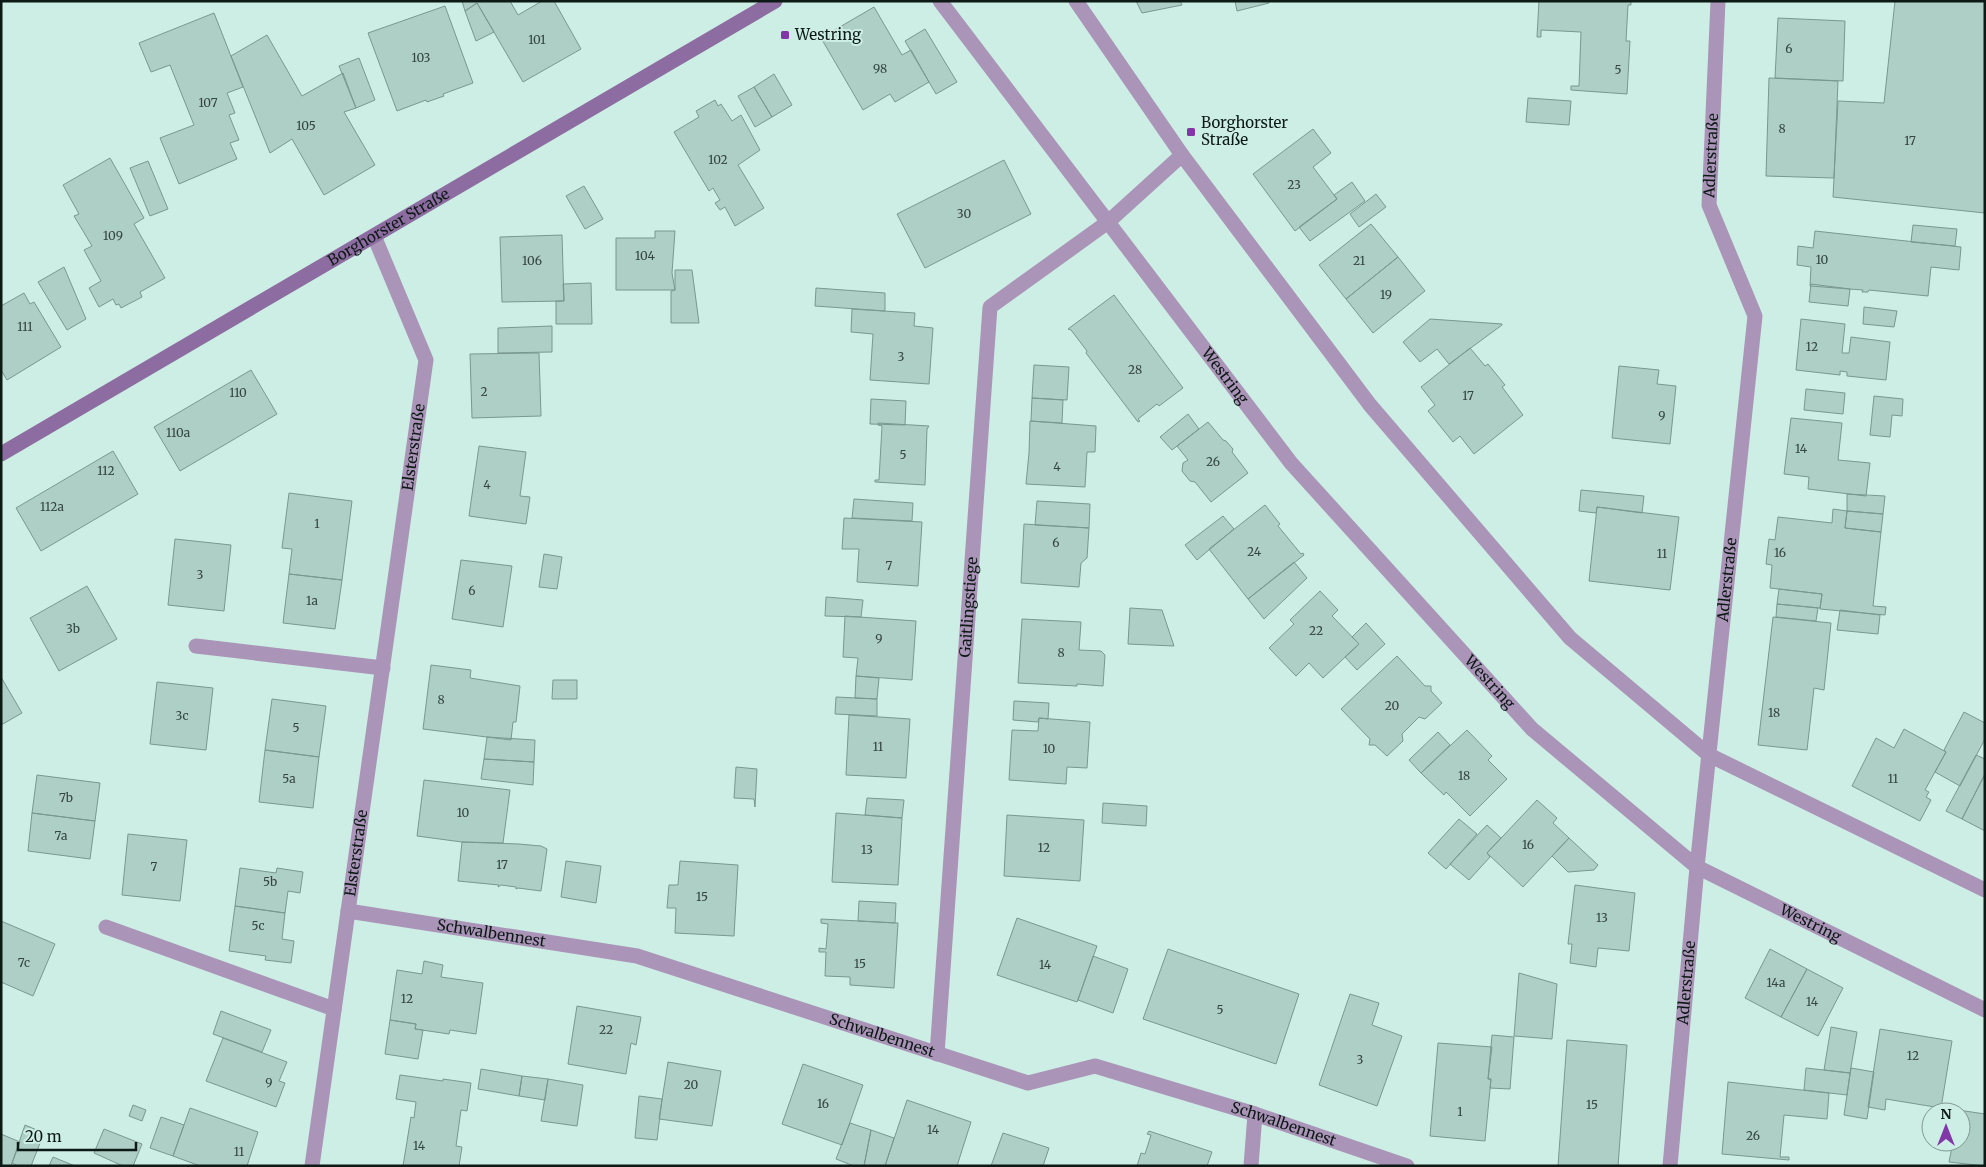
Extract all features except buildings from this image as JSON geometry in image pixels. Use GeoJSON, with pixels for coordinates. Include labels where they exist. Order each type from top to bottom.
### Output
{"type":"FeatureCollection","features":[{"type":"Feature","properties":{"kind":"main road","name":"Borghorster Straße"},"geometry":{"type":"LineString","coordinates":[[1,454],[775,1]]}},
{"type":"Feature","properties":{"kind":"street","name":"Westring"},"geometry":{"type":"LineString","coordinates":[[940,1],[1291,463],[1526,722],[1697,867],[1985,1010]]}},
{"type":"Feature","properties":{"kind":"street"},"geometry":{"type":"LineString","coordinates":[[1076,1],[1182,155],[1370,405],[1570,638],[1709,755],[1985,890]]}},
{"type":"Feature","properties":{"kind":"street","name":"Adlerstraße"},"geometry":{"type":"LineString","coordinates":[[1670,1166],[1697,867],[1755,316],[1709,204],[1718,1]]}},
{"type":"Feature","properties":{"kind":"street"},"geometry":{"type":"LineString","coordinates":[[1108,222],[1182,155]]}},
{"type":"Feature","properties":{"kind":"street","name":"Gaitlingstiege"},"geometry":{"type":"LineString","coordinates":[[937,1054],[990,307],[1108,222]]}},
{"type":"Feature","properties":{"kind":"street","name":"Elsterstraße"},"geometry":{"type":"LineString","coordinates":[[312,1166],[426,360],[374,236]]}},
{"type":"Feature","properties":{"kind":"street"},"geometry":{"type":"LineString","coordinates":[[196,646],[383,668]]}},
{"type":"Feature","properties":{"kind":"street","name":"Schwalbennest"},"geometry":{"type":"LineString","coordinates":[[348,911],[637,956],[1028,1083],[1095,1066],[1255,1114],[1406,1166]]}},
{"type":"Feature","properties":{"kind":"street"},"geometry":{"type":"LineString","coordinates":[[106,927],[334,1009]]}},
{"type":"Feature","properties":{"kind":"street"},"geometry":{"type":"LineString","coordinates":[[1250,1166],[1255,1114]]}},
{"type":"Feature","properties":{"kind":"place","name":"Westring"},"geometry":{"type":"Point","coordinates":[785,35]}},
{"type":"Feature","properties":{"kind":"place","name":"Borghorster Straße"},"geometry":{"type":"Point","coordinates":[1191,132]}}]}
